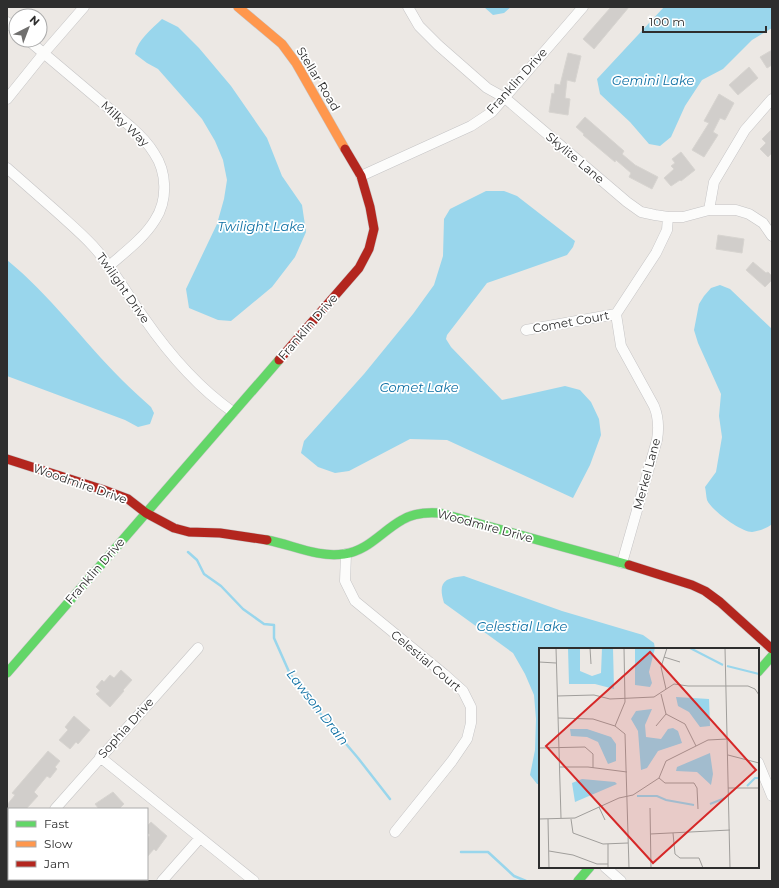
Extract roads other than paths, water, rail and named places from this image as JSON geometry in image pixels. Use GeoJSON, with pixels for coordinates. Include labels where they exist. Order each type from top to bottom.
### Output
{"type":"FeatureCollection","features":[{"type":"Feature","properties":{"kind":"street"},"geometry":{"type":"LineString","coordinates":[[7,99],[84,7]]}},
{"type":"Feature","properties":{"kind":"street","name":"Stellar Road"},"geometry":{"type":"LineString","coordinates":[[238,7],[282,44],[296,63],[361,176]]}},
{"type":"Feature","properties":{"kind":"street","name":"Skylite Lane"},"geometry":{"type":"LineString","coordinates":[[408,7],[419,26],[438,45],[487,88],[505,98],[627,202],[641,212],[655,216],[683,217],[709,210],[736,210],[749,214],[764,224],[772,236]]}},
{"type":"Feature","properties":{"kind":"street","name":"Franklin Drive"},"geometry":{"type":"LineString","coordinates":[[7,673],[359,268],[369,249],[374,228],[370,207],[361,176],[471,126],[492,112],[582,7]]}},
{"type":"Feature","properties":{"kind":"street","name":"Milky Way"},"geometry":{"type":"LineString","coordinates":[[37,48],[132,127],[145,140],[155,154],[162,170],[165,184],[164,197],[156,220],[147,231],[109,266]]}},
{"type":"Feature","properties":{"kind":"street"},"geometry":{"type":"LineString","coordinates":[[709,210],[714,182],[744,130],[772,99]]}},
{"type":"Feature","properties":{"kind":"street","name":"Twilight Drive"},"geometry":{"type":"LineString","coordinates":[[7,168],[77,229],[93,245],[168,351],[213,398],[233,412]]}},
{"type":"Feature","properties":{"kind":"street"},"geometry":{"type":"LineString","coordinates":[[616,314],[656,253],[667,230],[668,217]]}},
{"type":"Feature","properties":{"kind":"street","name":"Comet Court"},"geometry":{"type":"LineString","coordinates":[[526,330],[616,314]]}},
{"type":"Feature","properties":{"kind":"street","name":"Merkel Lane"},"geometry":{"type":"LineString","coordinates":[[616,314],[620,346],[654,406],[657,413],[659,429],[658,440],[622,563]]}},
{"type":"Feature","properties":{"kind":"street","name":"Woodmire Drive"},"geometry":{"type":"LineString","coordinates":[[7,459],[128,499],[146,513],[174,528],[189,532],[220,533],[270,541],[316,553],[330,555],[346,554],[362,548],[374,541],[401,520],[414,514],[429,512],[440,513],[622,563],[683,582],[705,591],[720,602],[772,649]]}},
{"type":"Feature","properties":{"kind":"street","name":"Celestial Court"},"geometry":{"type":"LineString","coordinates":[[346,554],[345,581],[355,601],[463,691],[471,707],[471,723],[467,739],[452,761],[395,832]]}},
{"type":"Feature","properties":{"kind":"street","name":"Sophia Drive"},"geometry":{"type":"LineString","coordinates":[[56,808],[198,648]]}},
{"type":"Feature","properties":{"kind":"street"},"geometry":{"type":"LineString","coordinates":[[759,671],[772,656]]}},
{"type":"Feature","properties":{"kind":"street"},"geometry":{"type":"LineString","coordinates":[[100,757],[254,881]]}},
{"type":"Feature","properties":{"kind":"street"},"geometry":{"type":"LineString","coordinates":[[759,764],[772,796]]}},
{"type":"Feature","properties":{"kind":"street"},"geometry":{"type":"LineString","coordinates":[[162,881],[200,838]]}},
{"type":"Feature","properties":{"kind":"street"},"geometry":{"type":"LineString","coordinates":[[578,881],[589,868]]}},
{"type":"Feature","properties":{"kind":"street"},"geometry":{"type":"LineString","coordinates":[[606,868],[621,881]]}},
{"type":"Feature","properties":{"kind":"water"},"geometry":{"type":"Polygon","coordinates":[[[484,7],[511,7],[504,13],[493,15],[484,7]]]}},
{"type":"Feature","properties":{"kind":"water","name":"Gemini Lake"},"geometry":{"type":"Polygon","coordinates":[[[664,7],[772,7],[772,28],[752,40],[723,69],[702,80],[685,106],[671,137],[660,146],[649,144],[630,122],[600,94],[597,79],[664,7]]]}},
{"type":"Feature","properties":{"kind":"water","name":"Twilight Lake"},"geometry":{"type":"Polygon","coordinates":[[[162,19],[178,27],[199,48],[231,86],[267,138],[282,176],[302,205],[306,232],[295,257],[272,287],[231,321],[218,320],[189,308],[186,289],[217,224],[224,199],[227,180],[223,160],[215,141],[202,119],[158,69],[135,54],[142,39],[162,19]]]}},
{"type":"Feature","properties":{"kind":"water","name":"Comet Lake"},"geometry":{"type":"Polygon","coordinates":[[[486,191],[504,191],[517,196],[575,241],[573,247],[567,255],[487,283],[447,335],[446,339],[451,347],[502,400],[565,386],[580,390],[591,402],[599,419],[601,435],[590,465],[573,498],[447,440],[410,439],[349,471],[335,473],[318,467],[301,453],[304,441],[364,374],[413,314],[434,285],[443,256],[444,219],[450,209],[486,191]]]}},
{"type":"Feature","properties":{"kind":"water"},"geometry":{"type":"Polygon","coordinates":[[[7,260],[38,288],[125,383],[151,407],[154,413],[150,424],[138,427],[125,420],[7,376],[7,260]]]}},
{"type":"Feature","properties":{"kind":"water"},"geometry":{"type":"Polygon","coordinates":[[[720,285],[730,289],[772,329],[772,524],[763,529],[752,532],[734,525],[720,515],[707,500],[705,487],[716,472],[722,437],[719,416],[721,394],[698,343],[694,330],[699,304],[711,288],[720,285]]]}},
{"type":"Feature","properties":{"kind":"water","name":"Celestial Lake"},"geometry":{"type":"Polygon","coordinates":[[[464,576],[562,611],[643,635],[654,643],[655,648],[539,648],[539,784],[537,784],[530,775],[535,750],[536,719],[534,695],[525,674],[513,653],[444,603],[442,586],[447,580],[464,576]]]}},
{"type":"Feature","properties":{"kind":"waterway","name":"Lawson Drain"},"geometry":{"type":"LineString","coordinates":[[188,552],[197,560],[204,574],[221,586],[243,609],[264,624],[274,625],[274,638],[290,674],[390,799]]}},
{"type":"Feature","properties":{"kind":"waterway","name":"Lawson Drain"},"geometry":{"type":"LineString","coordinates":[[461,852],[488,852],[514,876],[526,881]]}}]}
